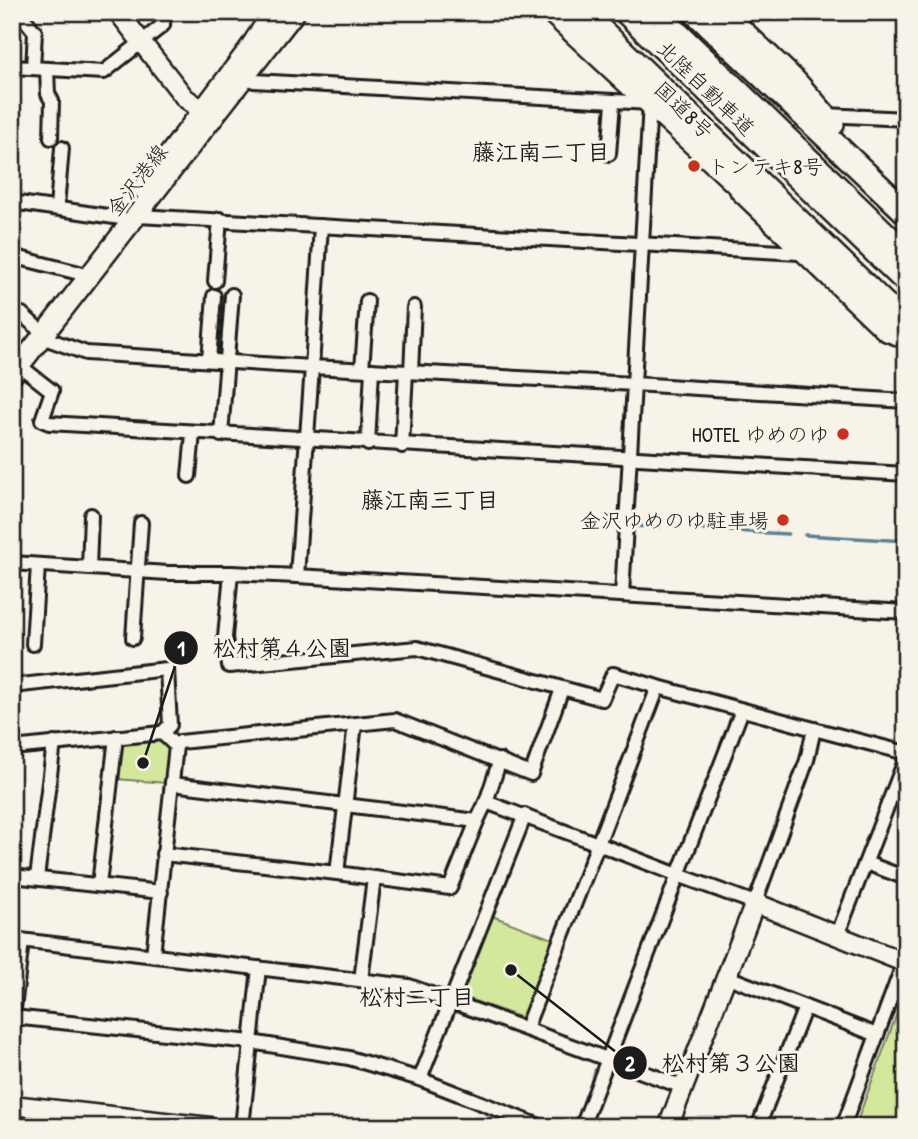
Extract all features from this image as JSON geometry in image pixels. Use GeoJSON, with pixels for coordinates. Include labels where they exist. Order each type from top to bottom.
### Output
{"type":"FeatureCollection","features":[{"type":"Feature","properties":{"kind":"highway"},"geometry":{"type":"LineString","coordinates":[[553,12],[735,181],[828,247]]}},
{"type":"Feature","properties":{"kind":"highway","name":"国道8号"},"geometry":{"type":"LineString","coordinates":[[582,12],[828,247],[899,330]]}},
{"type":"Feature","properties":{"kind":"highway","name":"北陸自動車道"},"geometry":{"type":"LineString","coordinates":[[626,12],[906,281]]}},
{"type":"Feature","properties":{"kind":"highway","name":"北陸自動車道"},"geometry":{"type":"LineString","coordinates":[[654,12],[906,254]]}},
{"type":"Feature","properties":{"kind":"highway"},"geometry":{"type":"LineString","coordinates":[[695,12],[906,212]]}},
{"type":"Feature","properties":{"kind":"highway"},"geometry":{"type":"LineString","coordinates":[[721,12],[794,81],[825,115],[860,168]]}},
{"type":"Feature","properties":{"kind":"highway"},"geometry":{"type":"LineString","coordinates":[[735,181],[748,198],[803,249],[899,330]]}},
{"type":"Feature","properties":{"kind":"main road","name":"金沢港線"},"geometry":{"type":"LineString","coordinates":[[14,365],[130,220],[207,114],[273,12]]}},
{"type":"Feature","properties":{"kind":"main road","name":"金沢港線"},"geometry":{"type":"LineString","coordinates":[[207,114],[247,76],[295,12]]}},
{"type":"Feature","properties":{"kind":"street"},"geometry":{"type":"LineString","coordinates":[[19,12],[35,32],[33,68]]}},
{"type":"Feature","properties":{"kind":"street"},"geometry":{"type":"LineString","coordinates":[[118,12],[185,98],[207,114]]}},
{"type":"Feature","properties":{"kind":"street"},"geometry":{"type":"LineString","coordinates":[[12,67],[104,72],[163,24],[164,12]]}},
{"type":"Feature","properties":{"kind":"street"},"geometry":{"type":"LineString","coordinates":[[47,69],[48,94],[52,101],[51,138]]}},
{"type":"Feature","properties":{"kind":"street"},"geometry":{"type":"LineString","coordinates":[[247,76],[254,81],[650,103],[622,595]]}},
{"type":"Feature","properties":{"kind":"street"},"geometry":{"type":"LineString","coordinates":[[609,154],[613,103]]}},
{"type":"Feature","properties":{"kind":"street"},"geometry":{"type":"LineString","coordinates":[[825,115],[906,119]]}},
{"type":"Feature","properties":{"kind":"street"},"geometry":{"type":"LineString","coordinates":[[57,207],[62,148]]}},
{"type":"Feature","properties":{"kind":"street"},"geometry":{"type":"LineString","coordinates":[[12,202],[130,220],[220,219],[799,253],[803,249]]}},
{"type":"Feature","properties":{"kind":"street"},"geometry":{"type":"LineString","coordinates":[[215,281],[220,219]]}},
{"type":"Feature","properties":{"kind":"street"},"geometry":{"type":"LineString","coordinates":[[297,576],[321,226]]}},
{"type":"Feature","properties":{"kind":"street"},"geometry":{"type":"LineString","coordinates":[[12,256],[83,276]]}},
{"type":"Feature","properties":{"kind":"street"},"geometry":{"type":"LineString","coordinates":[[221,435],[232,295]]}},
{"type":"Feature","properties":{"kind":"street"},"geometry":{"type":"LineString","coordinates":[[209,360],[214,296]]}},
{"type":"Feature","properties":{"kind":"street"},"geometry":{"type":"LineString","coordinates":[[367,302],[368,444]]}},
{"type":"Feature","properties":{"kind":"street"},"geometry":{"type":"LineString","coordinates":[[402,446],[414,307]]}},
{"type":"Feature","properties":{"kind":"street"},"geometry":{"type":"LineString","coordinates":[[12,312],[23,314],[40,332],[86,353],[906,401]]}},
{"type":"Feature","properties":{"kind":"street"},"geometry":{"type":"LineString","coordinates":[[899,330],[906,349]]}},
{"type":"Feature","properties":{"kind":"street"},"geometry":{"type":"LineString","coordinates":[[14,365],[52,391],[42,420],[50,423],[906,474]]}},
{"type":"Feature","properties":{"kind":"street"},"geometry":{"type":"LineString","coordinates":[[189,475],[193,433]]}},
{"type":"Feature","properties":{"kind":"street"},"geometry":{"type":"LineString","coordinates":[[89,568],[91,515]]}},
{"type":"Feature","properties":{"kind":"street"},"geometry":{"type":"LineString","coordinates":[[133,638],[141,523]]}},
{"type":"Feature","properties":{"kind":"street"},"geometry":{"type":"LineString","coordinates":[[12,563],[139,571],[297,576],[906,612]]}},
{"type":"Feature","properties":{"kind":"street"},"geometry":{"type":"LineString","coordinates":[[33,644],[38,565]]}},
{"type":"Feature","properties":{"kind":"street"},"geometry":{"type":"LineString","coordinates":[[231,573],[225,637],[229,666],[417,648],[602,699],[613,674],[906,755],[837,936]]}},
{"type":"Feature","properties":{"kind":"street"},"geometry":{"type":"LineString","coordinates":[[12,686],[167,669],[170,725],[162,733],[12,748]]}},
{"type":"Feature","properties":{"kind":"street"},"geometry":{"type":"LineString","coordinates":[[526,1028],[658,687]]}},
{"type":"Feature","properties":{"kind":"street"},"geometry":{"type":"LineString","coordinates":[[153,955],[176,746],[180,742],[395,720],[531,774],[562,689]]}},
{"type":"Feature","properties":{"kind":"street"},"geometry":{"type":"LineString","coordinates":[[582,1127],[742,709]]}},
{"type":"Feature","properties":{"kind":"street"},"geometry":{"type":"LineString","coordinates":[[337,873],[355,724]]}},
{"type":"Feature","properties":{"kind":"street"},"geometry":{"type":"LineString","coordinates":[[668,1127],[728,977],[807,760],[814,729]]}},
{"type":"Feature","properties":{"kind":"street"},"geometry":{"type":"LineString","coordinates":[[162,733],[176,746]]}},
{"type":"Feature","properties":{"kind":"street"},"geometry":{"type":"LineString","coordinates":[[99,885],[116,737]]}},
{"type":"Feature","properties":{"kind":"street"},"geometry":{"type":"LineString","coordinates":[[37,878],[54,743]]}},
{"type":"Feature","properties":{"kind":"street"},"geometry":{"type":"LineString","coordinates":[[163,855],[450,888],[486,802],[500,760]]}},
{"type":"Feature","properties":{"kind":"street"},"geometry":{"type":"LineString","coordinates":[[172,784],[478,821]]}},
{"type":"Feature","properties":{"kind":"street"},"geometry":{"type":"LineString","coordinates":[[486,802],[905,962],[843,1127]]}},
{"type":"Feature","properties":{"kind":"street"},"geometry":{"type":"LineString","coordinates":[[420,1079],[525,815]]}},
{"type":"Feature","properties":{"kind":"street"},"geometry":{"type":"LineString","coordinates":[[866,863],[906,878]]}},
{"type":"Feature","properties":{"kind":"street"},"geometry":{"type":"LineString","coordinates":[[12,876],[161,892]]}},
{"type":"Feature","properties":{"kind":"street"},"geometry":{"type":"LineString","coordinates":[[361,980],[374,878]]}},
{"type":"Feature","properties":{"kind":"street"},"geometry":{"type":"LineString","coordinates":[[12,1024],[17,940],[409,985],[683,1087]]}},
{"type":"Feature","properties":{"kind":"street"},"geometry":{"type":"LineString","coordinates":[[242,1127],[259,968]]}},
{"type":"Feature","properties":{"kind":"street"},"geometry":{"type":"LineString","coordinates":[[728,977],[877,1035]]}},
{"type":"Feature","properties":{"kind":"street"},"geometry":{"type":"LineString","coordinates":[[758,1127],[805,1007]]}},
{"type":"Feature","properties":{"kind":"street"},"geometry":{"type":"LineString","coordinates":[[13,1017],[251,1042],[349,1058],[420,1079],[542,1127]]}},
{"type":"Feature","properties":{"kind":"street"},"geometry":{"type":"LineString","coordinates":[[12,1105],[210,1127]]}},
{"type":"Feature","properties":{"kind":"green space"},"geometry":{"type":"Polygon","coordinates":[[[159,738],[172,754],[167,783],[116,779],[120,748],[124,741],[159,738]]]}},
{"type":"Feature","properties":{"kind":"green space"},"geometry":{"type":"Polygon","coordinates":[[[492,916],[555,940],[526,1014],[520,1017],[466,998],[461,993],[492,916]]]}},
{"type":"Feature","properties":{"kind":"green space"},"geometry":{"type":"Polygon","coordinates":[[[906,989],[906,1127],[855,1127],[906,989]]]}},
{"type":"Feature","properties":{"kind":"waterway"},"geometry":{"type":"LineString","coordinates":[[631,526],[660,527]]}},
{"type":"Feature","properties":{"kind":"waterway"},"geometry":{"type":"LineString","coordinates":[[696,529],[788,534]]}},
{"type":"Feature","properties":{"kind":"waterway"},"geometry":{"type":"LineString","coordinates":[[805,535],[906,541]]}},
{"type":"Feature","properties":{"kind":"place","name":"トンテキ8号"},"geometry":{"type":"Point","coordinates":[694,166]}},
{"type":"Feature","properties":{"kind":"place","name":"HOTEL ゆめのゆ"},"geometry":{"type":"Point","coordinates":[843,434]}},
{"type":"Feature","properties":{"kind":"place","name":"金沢ゆめのゆ駐車場"},"geometry":{"type":"Point","coordinates":[783,520]}},
{"type":"Feature","properties":{"kind":"place","name":"松村第４公園"},"geometry":{"type":"Point","coordinates":[143,763]}},
{"type":"Feature","properties":{"kind":"place","name":"松村第３公園"},"geometry":{"type":"Point","coordinates":[511,970]}},
{"type":"Feature","properties":{"kind":"district","name":"藤江南二丁目"},"geometry":{"type":"Point","coordinates":[541,151]}},
{"type":"Feature","properties":{"kind":"district","name":"藤江南三丁目"},"geometry":{"type":"Point","coordinates":[430,499]}},
{"type":"Feature","properties":{"kind":"district","name":"松村二丁目"},"geometry":{"type":"Point","coordinates":[417,996]}}]}
